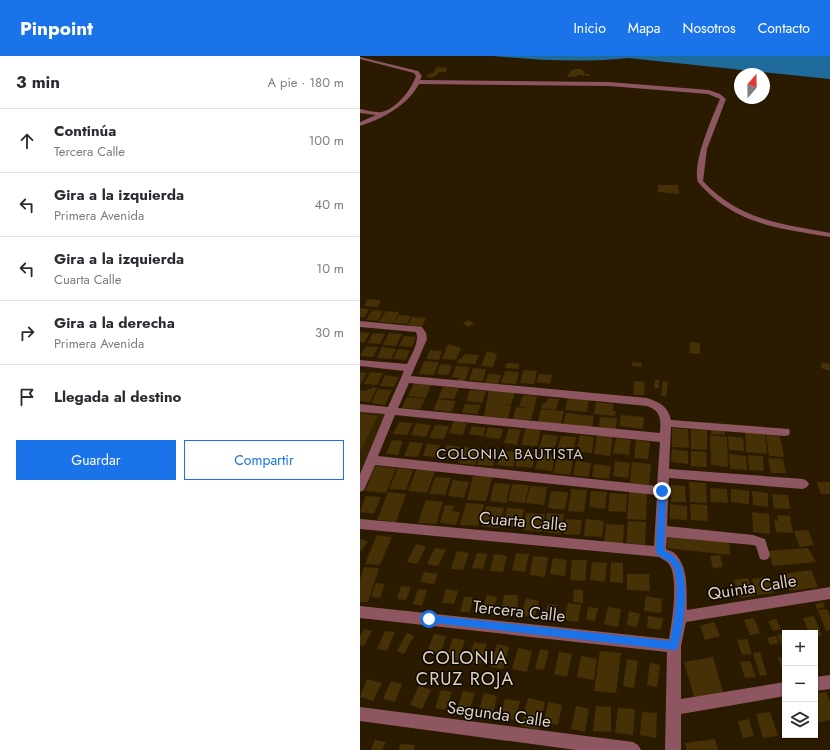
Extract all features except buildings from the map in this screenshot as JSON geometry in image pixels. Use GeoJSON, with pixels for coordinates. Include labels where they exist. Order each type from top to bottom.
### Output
{"type":"FeatureCollection","features":[{"type":"Feature","properties":{"kind":"street"},"geometry":{"type":"LineString","coordinates":[[360,58],[416,72],[419,76],[418,82],[402,102],[382,114],[360,124]]}},
{"type":"Feature","properties":{"kind":"street"},"geometry":{"type":"LineString","coordinates":[[418,82],[609,84],[718,94],[723,99],[705,145],[700,165],[700,180],[715,197],[725,205],[747,216],[770,223],[830,235]]}},
{"type":"Feature","properties":{"kind":"street"},"geometry":{"type":"LineString","coordinates":[[360,111],[382,114]]}},
{"type":"Feature","properties":{"kind":"street"},"geometry":{"type":"LineString","coordinates":[[360,324],[413,328],[419,329],[422,333],[422,339],[407,379],[372,460],[361,480]]}},
{"type":"Feature","properties":{"kind":"street"},"geometry":{"type":"LineString","coordinates":[[360,363],[410,368]]}},
{"type":"Feature","properties":{"kind":"street"},"geometry":{"type":"LineString","coordinates":[[407,379],[647,402],[659,407],[665,417],[660,552],[672,558],[677,566],[680,585],[680,617],[674,646],[673,750]]}},
{"type":"Feature","properties":{"kind":"street"},"geometry":{"type":"LineString","coordinates":[[360,408],[665,438]]}},
{"type":"Feature","properties":{"kind":"street"},"geometry":{"type":"LineString","coordinates":[[665,417],[785,432]]}},
{"type":"Feature","properties":{"kind":"street"},"geometry":{"type":"LineString","coordinates":[[372,460],[662,491]]}},
{"type":"Feature","properties":{"kind":"street"},"geometry":{"type":"LineString","coordinates":[[664,473],[803,484]]}},
{"type":"Feature","properties":{"kind":"street","name":"Cuarta Calle"},"geometry":{"type":"LineString","coordinates":[[360,524],[660,552]]}},
{"type":"Feature","properties":{"kind":"street","name":"Quinta Calle"},"geometry":{"type":"LineString","coordinates":[[660,531],[753,540],[761,543],[764,555]]}},
{"type":"Feature","properties":{"kind":"street","name":"Quinta Calle"},"geometry":{"type":"LineString","coordinates":[[680,617],[830,593]]}},
{"type":"Feature","properties":{"kind":"street","name":"Tercera Calle"},"geometry":{"type":"LineString","coordinates":[[360,612],[674,646]]}},
{"type":"Feature","properties":{"kind":"street"},"geometry":{"type":"LineString","coordinates":[[818,684],[830,682]]}},
{"type":"Feature","properties":{"kind":"street"},"geometry":{"type":"LineString","coordinates":[[674,708],[782,690]]}},
{"type":"Feature","properties":{"kind":"street","name":"Segunda Calle"},"geometry":{"type":"LineString","coordinates":[[360,714],[633,750]]}},
{"type":"Feature","properties":{"kind":"shaded area"},"geometry":{"type":"Polygon","coordinates":[[[360,412],[386,414],[360,472],[360,412]]]}},
{"type":"Feature","properties":{"kind":"water"},"geometry":{"type":"Polygon","coordinates":[[[493,56],[830,56],[830,79],[770,73],[770,68],[734,69],[628,58],[611,60],[527,59],[493,56]]]}},
{"type":"Feature","properties":{"kind":"district","name":"COLONIA BAUTISTA"},"geometry":{"type":"Point","coordinates":[510,454]}},
{"type":"Feature","properties":{"kind":"district","name":"COLONIA CRUZ ROJA"},"geometry":{"type":"Point","coordinates":[465,668]}},
{"type":"Feature","properties":{"kind":"route"},"geometry":{"type":"LineString","coordinates":[[429,619],[674,646],[680,617],[680,585],[677,566],[672,558],[660,552],[662,491]]}}]}
